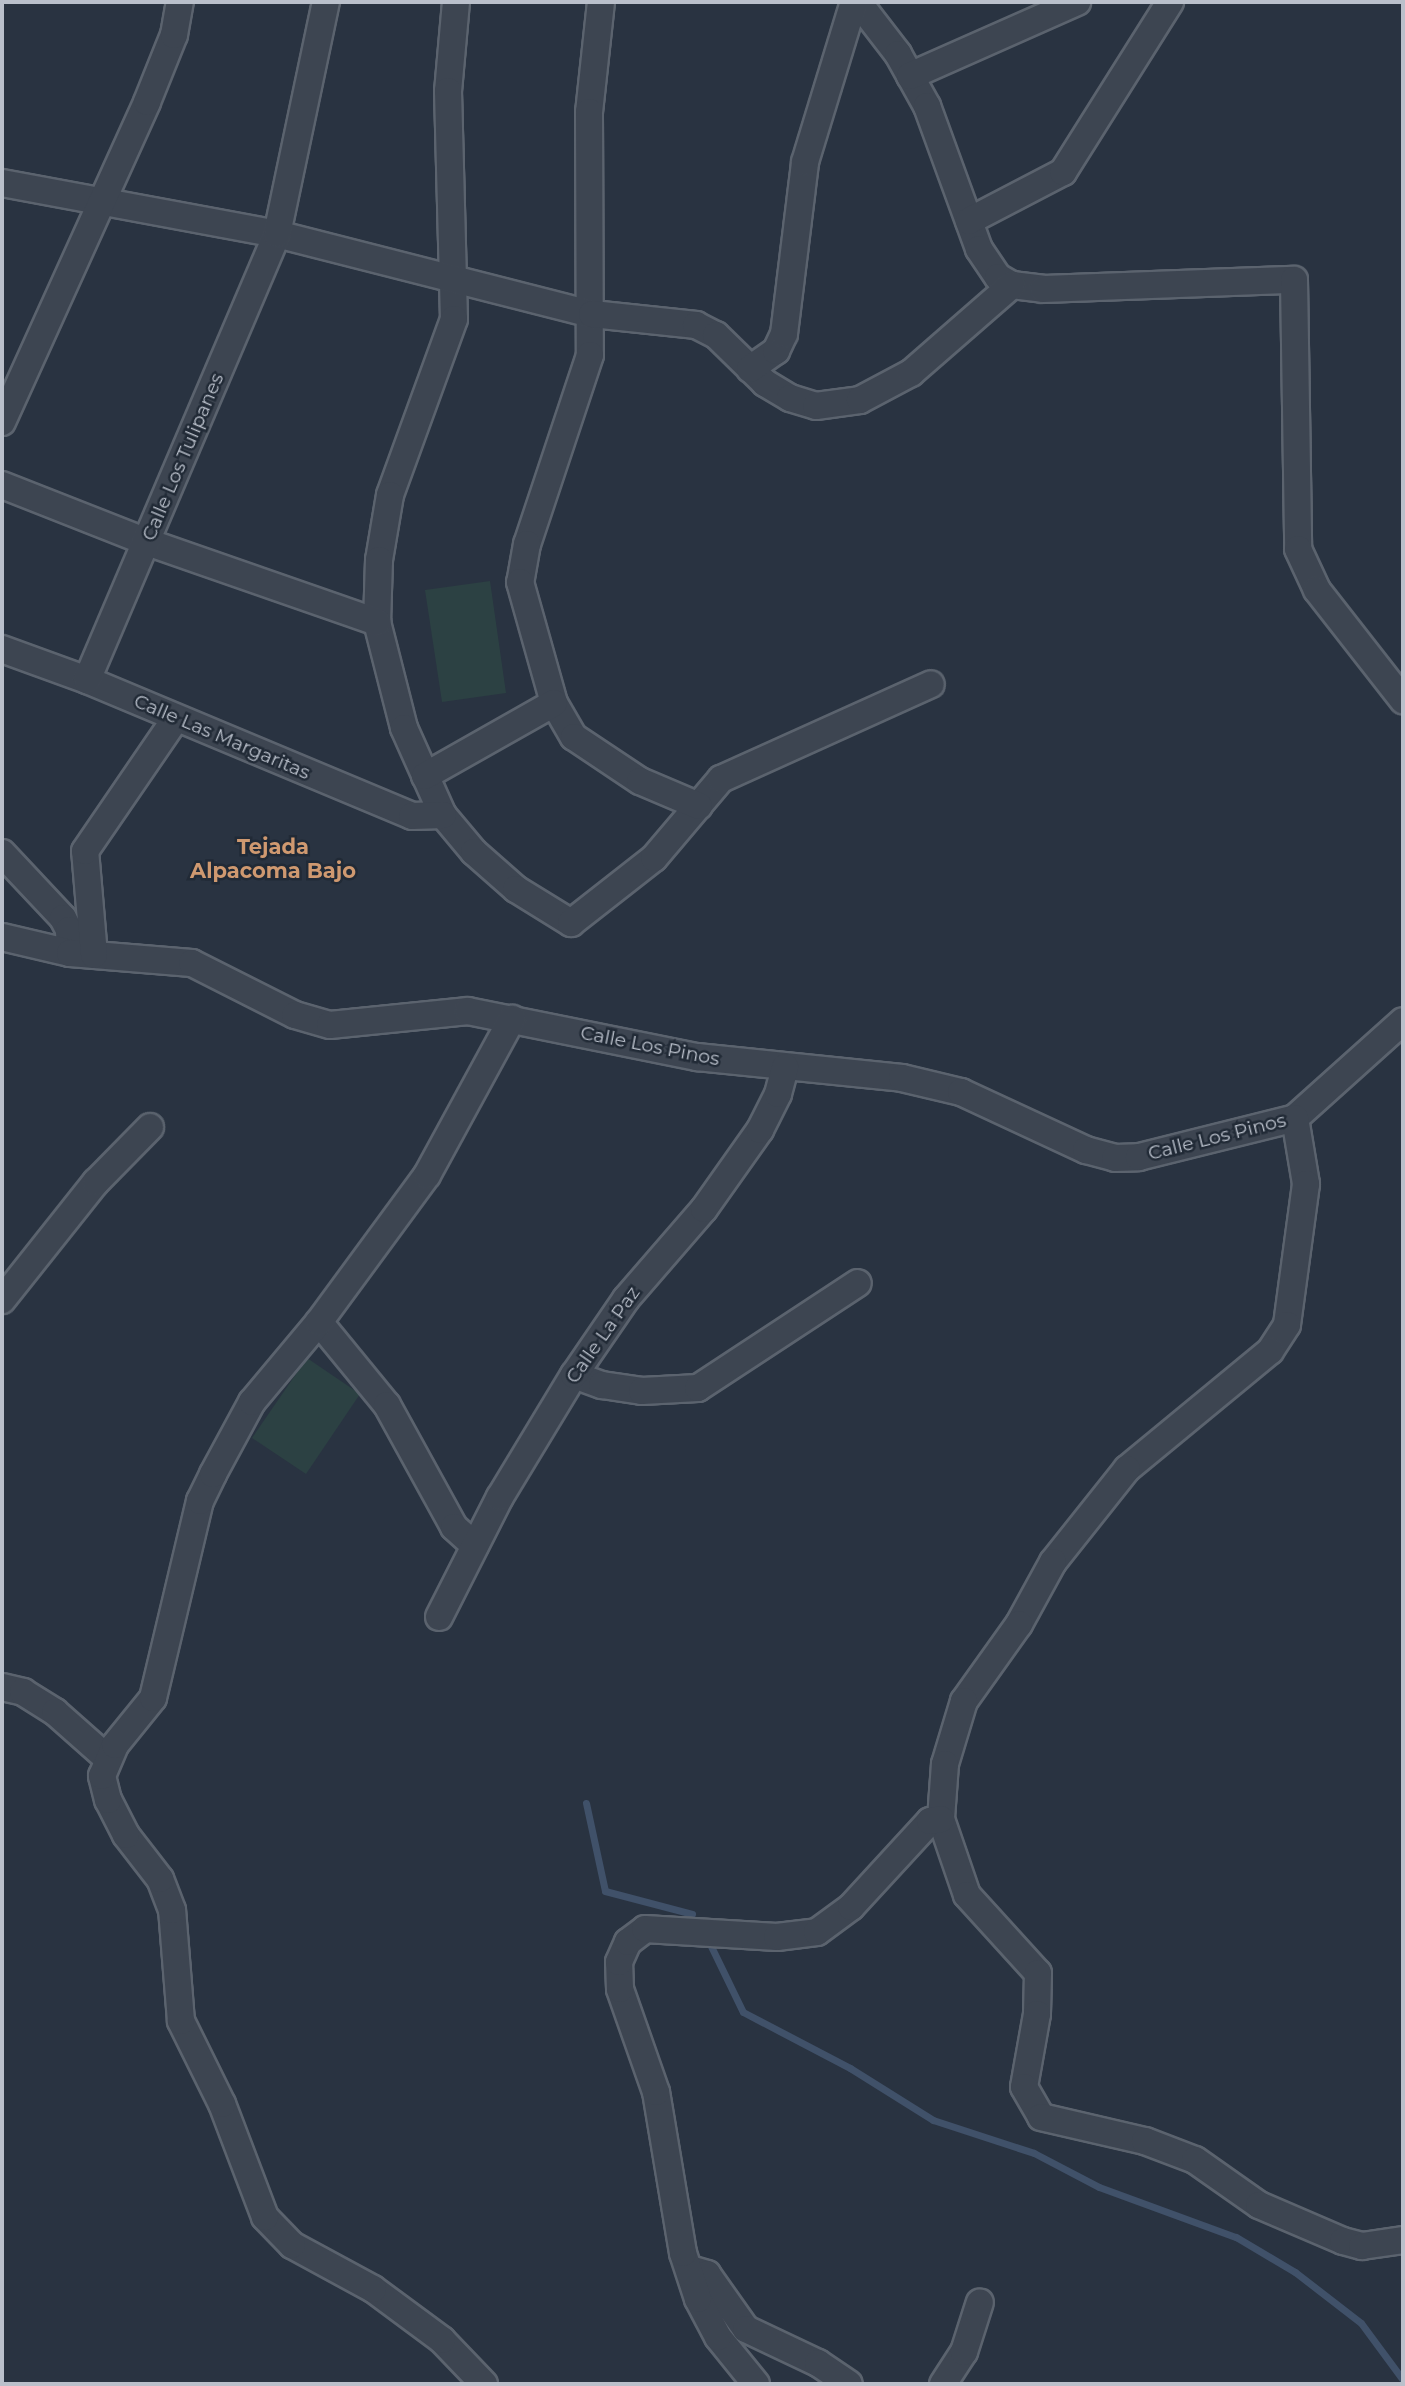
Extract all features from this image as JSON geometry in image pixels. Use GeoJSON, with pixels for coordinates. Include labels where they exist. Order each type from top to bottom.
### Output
{"type":"FeatureCollection","features":[{"type":"Feature","properties":{"kind":"street"},"geometry":{"type":"LineString","coordinates":[[2,422],[147,102],[174,35],[180,2]]}},
{"type":"Feature","properties":{"kind":"street","name":"Calle Los Tulipanes"},"geometry":{"type":"LineString","coordinates":[[87,680],[277,234],[326,2]]}},
{"type":"Feature","properties":{"kind":"street"},"geometry":{"type":"LineString","coordinates":[[456,2],[448,91],[454,319],[390,495],[379,560],[377,622],[404,727],[443,815],[474,852],[516,888],[571,923],[654,858],[721,779],[814,739],[907,691],[930,684]]}},
{"type":"Feature","properties":{"kind":"street"},"geometry":{"type":"LineString","coordinates":[[601,2],[589,112],[587,260],[592,314],[590,355],[527,544],[520,582],[554,703],[574,737],[608,763],[699,806]]}},
{"type":"Feature","properties":{"kind":"street"},"geometry":{"type":"LineString","coordinates":[[750,369],[776,351],[784,334],[806,162],[856,2]]}},
{"type":"Feature","properties":{"kind":"street"},"geometry":{"type":"LineString","coordinates":[[856,2],[910,76],[928,106],[979,249],[999,277],[1012,285],[1044,289],[1293,280],[1298,549],[1317,590],[1403,700]]}},
{"type":"Feature","properties":{"kind":"street"},"geometry":{"type":"LineString","coordinates":[[910,76],[1077,2]]}},
{"type":"Feature","properties":{"kind":"street"},"geometry":{"type":"LineString","coordinates":[[969,221],[1063,172],[1170,2]]}},
{"type":"Feature","properties":{"kind":"street"},"geometry":{"type":"LineString","coordinates":[[2,183],[277,234],[455,282],[592,314],[695,325],[716,335],[750,369],[790,398],[816,406],[860,400],[911,373],[1012,285]]}},
{"type":"Feature","properties":{"kind":"street"},"geometry":{"type":"LineString","coordinates":[[2,485],[147,542],[377,622]]}},
{"type":"Feature","properties":{"kind":"street","name":"Calle Las Margaritas"},"geometry":{"type":"LineString","coordinates":[[2,649],[87,680],[412,816],[443,815]]}},
{"type":"Feature","properties":{"kind":"street"},"geometry":{"type":"LineString","coordinates":[[425,776],[554,703]]}},
{"type":"Feature","properties":{"kind":"street"},"geometry":{"type":"LineString","coordinates":[[82,954],[86,851],[176,718]]}},
{"type":"Feature","properties":{"kind":"street"},"geometry":{"type":"LineString","coordinates":[[2,853],[63,918],[82,954]]}},
{"type":"Feature","properties":{"kind":"street","name":"Calle Los Pinos"},"geometry":{"type":"LineString","coordinates":[[2,937],[82,954],[192,963],[295,1015],[330,1026],[468,1011],[697,1057],[902,1078],[961,1092],[1086,1150],[1115,1158],[1139,1157],[1296,1118]]}},
{"type":"Feature","properties":{"kind":"street"},"geometry":{"type":"LineString","coordinates":[[484,2384],[442,2340],[373,2289],[292,2245],[265,2217],[222,2104],[181,2021],[172,1910],[160,1879],[126,1835],[108,1800],[102,1776],[107,1758],[153,1698],[200,1501],[213,1474],[252,1402],[319,1322],[427,1175],[512,1019]]}},
{"type":"Feature","properties":{"kind":"street"},"geometry":{"type":"LineString","coordinates":[[1403,1021],[1296,1118],[1306,1184],[1287,1325],[1270,1352],[1127,1469],[1053,1562],[1019,1624],[964,1701],[946,1764],[941,1819],[967,1895],[1038,1973],[1037,2014],[1024,2087],[1041,2116],[1145,2141],[1195,2160],[1259,2205],[1343,2241],[1362,2246],[1403,2240]]}},
{"type":"Feature","properties":{"kind":"street","name":"Calle La Paz"},"geometry":{"type":"LineString","coordinates":[[439,1617],[475,1546],[574,1375],[626,1299],[704,1209],[760,1130],[778,1094],[785,1067]]}},
{"type":"Feature","properties":{"kind":"street"},"geometry":{"type":"LineString","coordinates":[[2,1300],[96,1182],[149,1127]]}},
{"type":"Feature","properties":{"kind":"street"},"geometry":{"type":"LineString","coordinates":[[574,1375],[602,1385],[642,1391],[698,1388],[858,1283]]}},
{"type":"Feature","properties":{"kind":"street"},"geometry":{"type":"LineString","coordinates":[[319,1322],[387,1405],[454,1527],[475,1546]]}},
{"type":"Feature","properties":{"kind":"street"},"geometry":{"type":"LineString","coordinates":[[2,1687],[23,1692],[55,1713],[89,1747],[107,1758]]}},
{"type":"Feature","properties":{"kind":"street"},"geometry":{"type":"LineString","coordinates":[[757,2384],[718,2337],[698,2299],[656,2092],[620,1989],[619,1962],[628,1942],[645,1929],[665,1928],[777,1937],[817,1931],[851,1907],[930,1821],[941,1819]]}},
{"type":"Feature","properties":{"kind":"street"},"geometry":{"type":"LineString","coordinates":[[690,2269],[707,2274],[746,2329],[818,2363],[849,2384]]}},
{"type":"Feature","properties":{"kind":"street"},"geometry":{"type":"LineString","coordinates":[[943,2384],[964,2352],[980,2302]]}},
{"type":"Feature","properties":{"kind":"green space"},"geometry":{"type":"Polygon","coordinates":[[[490,581],[506,693],[442,702],[425,590],[490,581]]]}},
{"type":"Feature","properties":{"kind":"green space"},"geometry":{"type":"Polygon","coordinates":[[[307,1358],[360,1394],[306,1474],[252,1438],[307,1358]]]}},
{"type":"Feature","properties":{"kind":"waterway"},"geometry":{"type":"LineString","coordinates":[[586,1803],[605,1891],[692,1914]]}},
{"type":"Feature","properties":{"kind":"waterway"},"geometry":{"type":"LineString","coordinates":[[708,1940],[743,2012],[850,2068],[933,2120],[1034,2153],[1099,2187],[1236,2237],[1295,2272],[1361,2323],[1403,2380]]}},
{"type":"Feature","properties":{"kind":"district","name":"Tejada Alpacoma Bajo"},"geometry":{"type":"Point","coordinates":[273,859]}}]}
